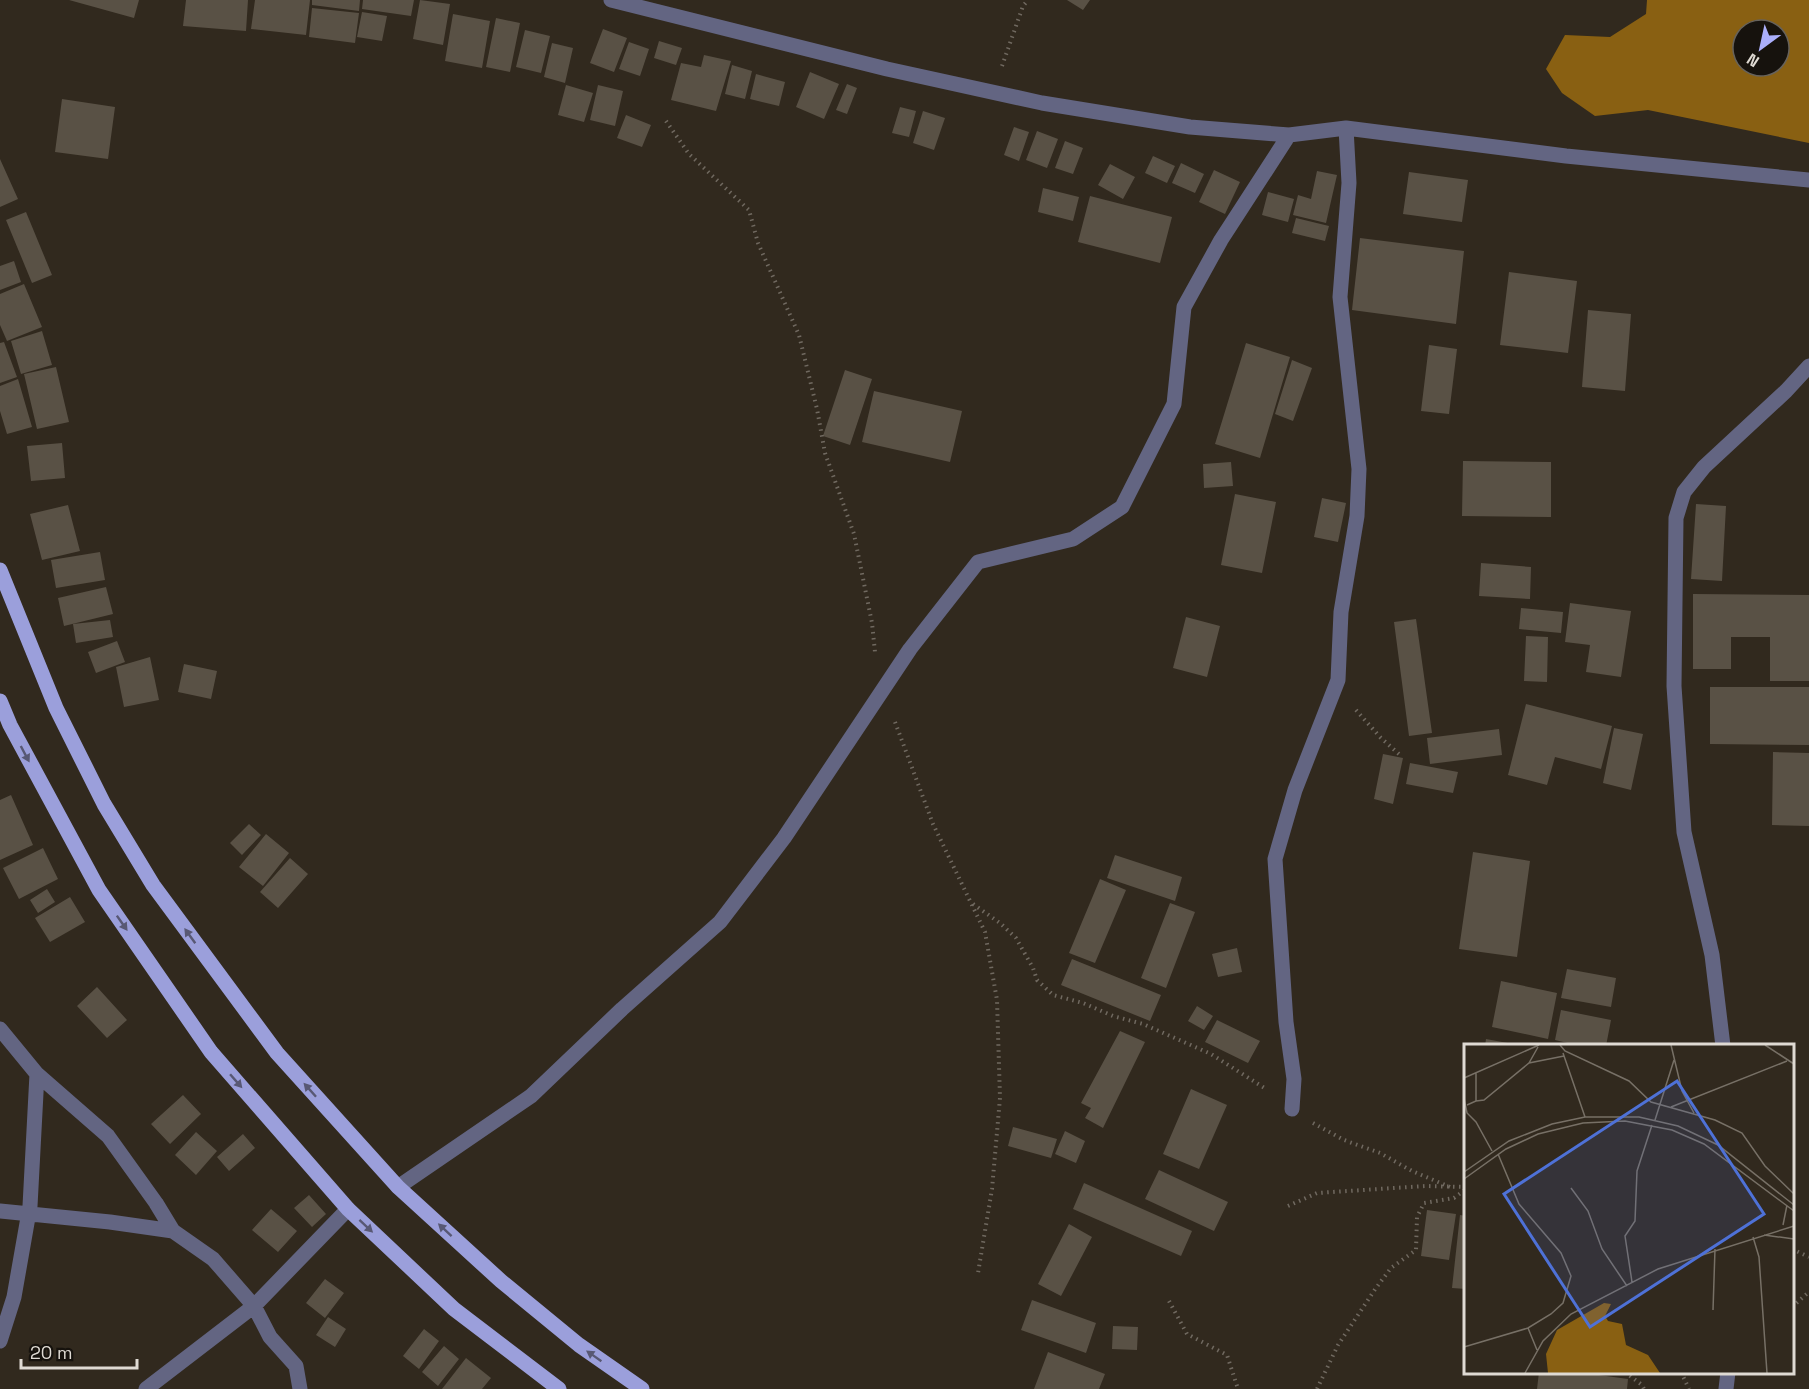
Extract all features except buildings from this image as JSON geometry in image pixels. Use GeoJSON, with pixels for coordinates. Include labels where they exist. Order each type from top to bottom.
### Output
{"type":"FeatureCollection","features":[{"type":"Feature","properties":{"kind":"main road"},"geometry":{"type":"LineString","coordinates":[[0,570],[56,708],[104,804],[153,885],[277,1053],[398,1187],[501,1281],[579,1345],[642,1389]]}},
{"type":"Feature","properties":{"kind":"main road"},"geometry":{"type":"LineString","coordinates":[[0,701],[10,725],[106,899],[211,1052],[348,1209],[454,1309],[559,1389]]}},
{"type":"Feature","properties":{"kind":"street"},"geometry":{"type":"LineString","coordinates":[[611,0],[887,69],[1042,103],[1190,127],[1289,135],[1346,128],[1566,156],[1809,180]]}},
{"type":"Feature","properties":{"kind":"street"},"geometry":{"type":"LineString","coordinates":[[1292,1109],[1294,1078],[1286,1022],[1275,859],[1295,790],[1338,680],[1341,612],[1357,516],[1359,468],[1340,297],[1349,183],[1346,128]]}},
{"type":"Feature","properties":{"kind":"street"},"geometry":{"type":"LineString","coordinates":[[398,1187],[531,1096],[622,1009],[720,922],[784,838],[910,649],[978,562],[1073,538],[1122,507],[1174,404],[1184,307],[1221,240],[1289,135]]}},
{"type":"Feature","properties":{"kind":"street"},"geometry":{"type":"LineString","coordinates":[[1723,1044],[1712,955],[1684,832],[1674,686],[1676,518],[1684,492],[1704,467],[1786,391],[1809,366]]}},
{"type":"Feature","properties":{"kind":"street"},"geometry":{"type":"LineString","coordinates":[[0,1029],[37,1074],[108,1136],[173,1231],[213,1258],[254,1306],[270,1337],[296,1366],[300,1389]]}},
{"type":"Feature","properties":{"kind":"street"},"geometry":{"type":"LineString","coordinates":[[0,1341],[14,1297],[29,1214],[37,1074]]}},
{"type":"Feature","properties":{"kind":"street"},"geometry":{"type":"LineString","coordinates":[[146,1389],[254,1306],[348,1209]]}},
{"type":"Feature","properties":{"kind":"street"},"geometry":{"type":"LineString","coordinates":[[0,1211],[173,1231]]}},
{"type":"Feature","properties":{"kind":"street"},"geometry":{"type":"LineString","coordinates":[[1726,1389],[1728,1374]]}},
{"type":"Feature","properties":{"kind":"path"},"geometry":{"type":"LineString","coordinates":[[993,92],[1023,6],[1028,0]]}},
{"type":"Feature","properties":{"kind":"path"},"geometry":{"type":"LineString","coordinates":[[1338,680],[1345,695],[1360,716],[1399,754]]}},
{"type":"Feature","properties":{"kind":"path"},"geometry":{"type":"LineString","coordinates":[[972,904],[1000,923],[1016,938],[1037,980],[1053,995],[1143,1024],[1211,1054],[1268,1090],[1292,1109],[1344,1140],[1380,1153],[1412,1171],[1450,1187]]}},
{"type":"Feature","properties":{"kind":"path"},"geometry":{"type":"LineString","coordinates":[[1288,1206],[1317,1193],[1425,1186],[1464,1188]]}},
{"type":"Feature","properties":{"kind":"path"},"geometry":{"type":"LineString","coordinates":[[1317,1389],[1338,1345],[1376,1288],[1391,1268],[1416,1250],[1417,1217],[1424,1203],[1454,1198],[1464,1190]]}},
{"type":"Feature","properties":{"kind":"path"},"geometry":{"type":"LineString","coordinates":[[1794,1250],[1809,1257]]}},
{"type":"Feature","properties":{"kind":"path"},"geometry":{"type":"LineString","coordinates":[[1794,1305],[1809,1292]]}},
{"type":"Feature","properties":{"kind":"path"},"geometry":{"type":"LineString","coordinates":[[1169,1301],[1187,1334],[1227,1355],[1238,1389]]}},
{"type":"Feature","properties":{"kind":"path"},"geometry":{"type":"LineString","coordinates":[[1628,1374],[1644,1389]]}},
{"type":"Feature","properties":{"kind":"path"},"geometry":{"type":"LineString","coordinates":[[1682,1374],[1689,1389]]}},
{"type":"Feature","properties":{"kind":"shaded area"},"geometry":{"type":"Polygon","coordinates":[[[1647,0],[1809,0],[1809,143],[1648,110],[1595,116],[1562,93],[1546,69],[1565,35],[1610,37],[1646,14],[1647,0]]]}}]}
